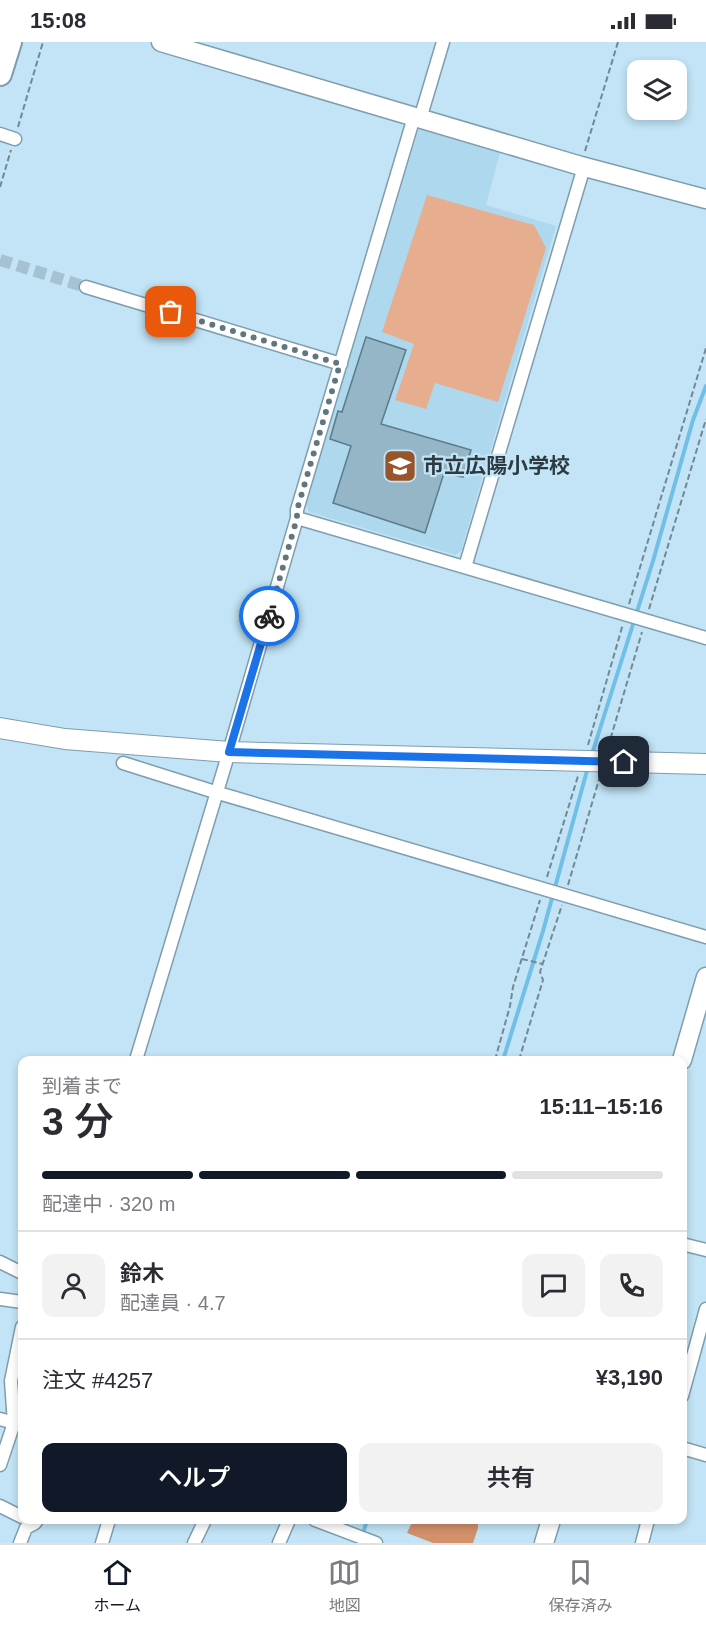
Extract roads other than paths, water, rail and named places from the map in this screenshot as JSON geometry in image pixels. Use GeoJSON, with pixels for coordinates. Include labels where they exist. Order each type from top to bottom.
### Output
{"type":"FeatureCollection","features":[{"type":"Feature","properties":{"kind":"highway"},"geometry":{"type":"LineString","coordinates":[[0,74],[10,42]]}},
{"type":"Feature","properties":{"kind":"main road"},"geometry":{"type":"LineString","coordinates":[[0,728],[65,739],[229,752],[706,764]]}},
{"type":"Feature","properties":{"kind":"street"},"geometry":{"type":"LineString","coordinates":[[161,42],[583,166],[706,199]]}},
{"type":"Feature","properties":{"kind":"street"},"geometry":{"type":"LineString","coordinates":[[137,1056],[215,792],[229,752],[340,364],[443,42]]}},
{"type":"Feature","properties":{"kind":"street"},"geometry":{"type":"LineString","coordinates":[[0,134],[15,139]]}},
{"type":"Feature","properties":{"kind":"street"},"geometry":{"type":"LineString","coordinates":[[465,567],[583,166]]}},
{"type":"Feature","properties":{"kind":"street"},"geometry":{"type":"LineString","coordinates":[[86,287],[340,364]]}},
{"type":"Feature","properties":{"kind":"street"},"geometry":{"type":"LineString","coordinates":[[297,518],[706,639]]}},
{"type":"Feature","properties":{"kind":"street"},"geometry":{"type":"LineString","coordinates":[[123,763],[706,937]]}},
{"type":"Feature","properties":{"kind":"street"},"geometry":{"type":"LineString","coordinates":[[683,1056],[706,977]]}},
{"type":"Feature","properties":{"kind":"street"},"geometry":{"type":"LineString","coordinates":[[687,1245],[706,1250]]}},
{"type":"Feature","properties":{"kind":"street"},"geometry":{"type":"LineString","coordinates":[[0,1262],[18,1271]]}},
{"type":"Feature","properties":{"kind":"street"},"geometry":{"type":"LineString","coordinates":[[0,1299],[18,1301]]}},
{"type":"Feature","properties":{"kind":"street"},"geometry":{"type":"LineString","coordinates":[[687,1371],[706,1309]]}},
{"type":"Feature","properties":{"kind":"street"},"geometry":{"type":"LineString","coordinates":[[0,1466],[18,1424],[11,1381],[18,1347]]}},
{"type":"Feature","properties":{"kind":"street"},"geometry":{"type":"LineString","coordinates":[[0,1419],[18,1424]]}},
{"type":"Feature","properties":{"kind":"street"},"geometry":{"type":"LineString","coordinates":[[687,1449],[706,1455]]}},
{"type":"Feature","properties":{"kind":"street"},"geometry":{"type":"LineString","coordinates":[[0,1506],[18,1515]]}},
{"type":"Feature","properties":{"kind":"street"},"geometry":{"type":"LineString","coordinates":[[20,1543],[26,1528],[31,1524]]}},
{"type":"Feature","properties":{"kind":"street"},"geometry":{"type":"LineString","coordinates":[[102,1543],[107,1524]]}},
{"type":"Feature","properties":{"kind":"street"},"geometry":{"type":"LineString","coordinates":[[194,1543],[203,1524]]}},
{"type":"Feature","properties":{"kind":"street"},"geometry":{"type":"LineString","coordinates":[[279,1543],[287,1524]]}},
{"type":"Feature","properties":{"kind":"street"},"geometry":{"type":"LineString","coordinates":[[326,1524],[372,1542]]}},
{"type":"Feature","properties":{"kind":"street"},"geometry":{"type":"LineString","coordinates":[[544,1543],[550,1524]]}},
{"type":"Feature","properties":{"kind":"street"},"geometry":{"type":"LineString","coordinates":[[642,1543],[647,1524]]}},
{"type":"Feature","properties":{"kind":"waterway"},"geometry":{"type":"LineString","coordinates":[[592,754],[653,561],[693,420],[706,386]]}},
{"type":"Feature","properties":{"kind":"waterway"},"geometry":{"type":"LineString","coordinates":[[504,1056],[543,931],[588,767]]}},
{"type":"Feature","properties":{"kind":"waterway"},"geometry":{"type":"LineString","coordinates":[[362,1537],[366,1524]]}},
{"type":"Feature","properties":{"kind":"tunnel"},"geometry":{"type":"LineString","coordinates":[[0,260],[86,287]]}},
{"type":"Feature","properties":{"kind":"place","name":"市立広陽小学校"},"geometry":{"type":"Point","coordinates":[400,466]}}]}
